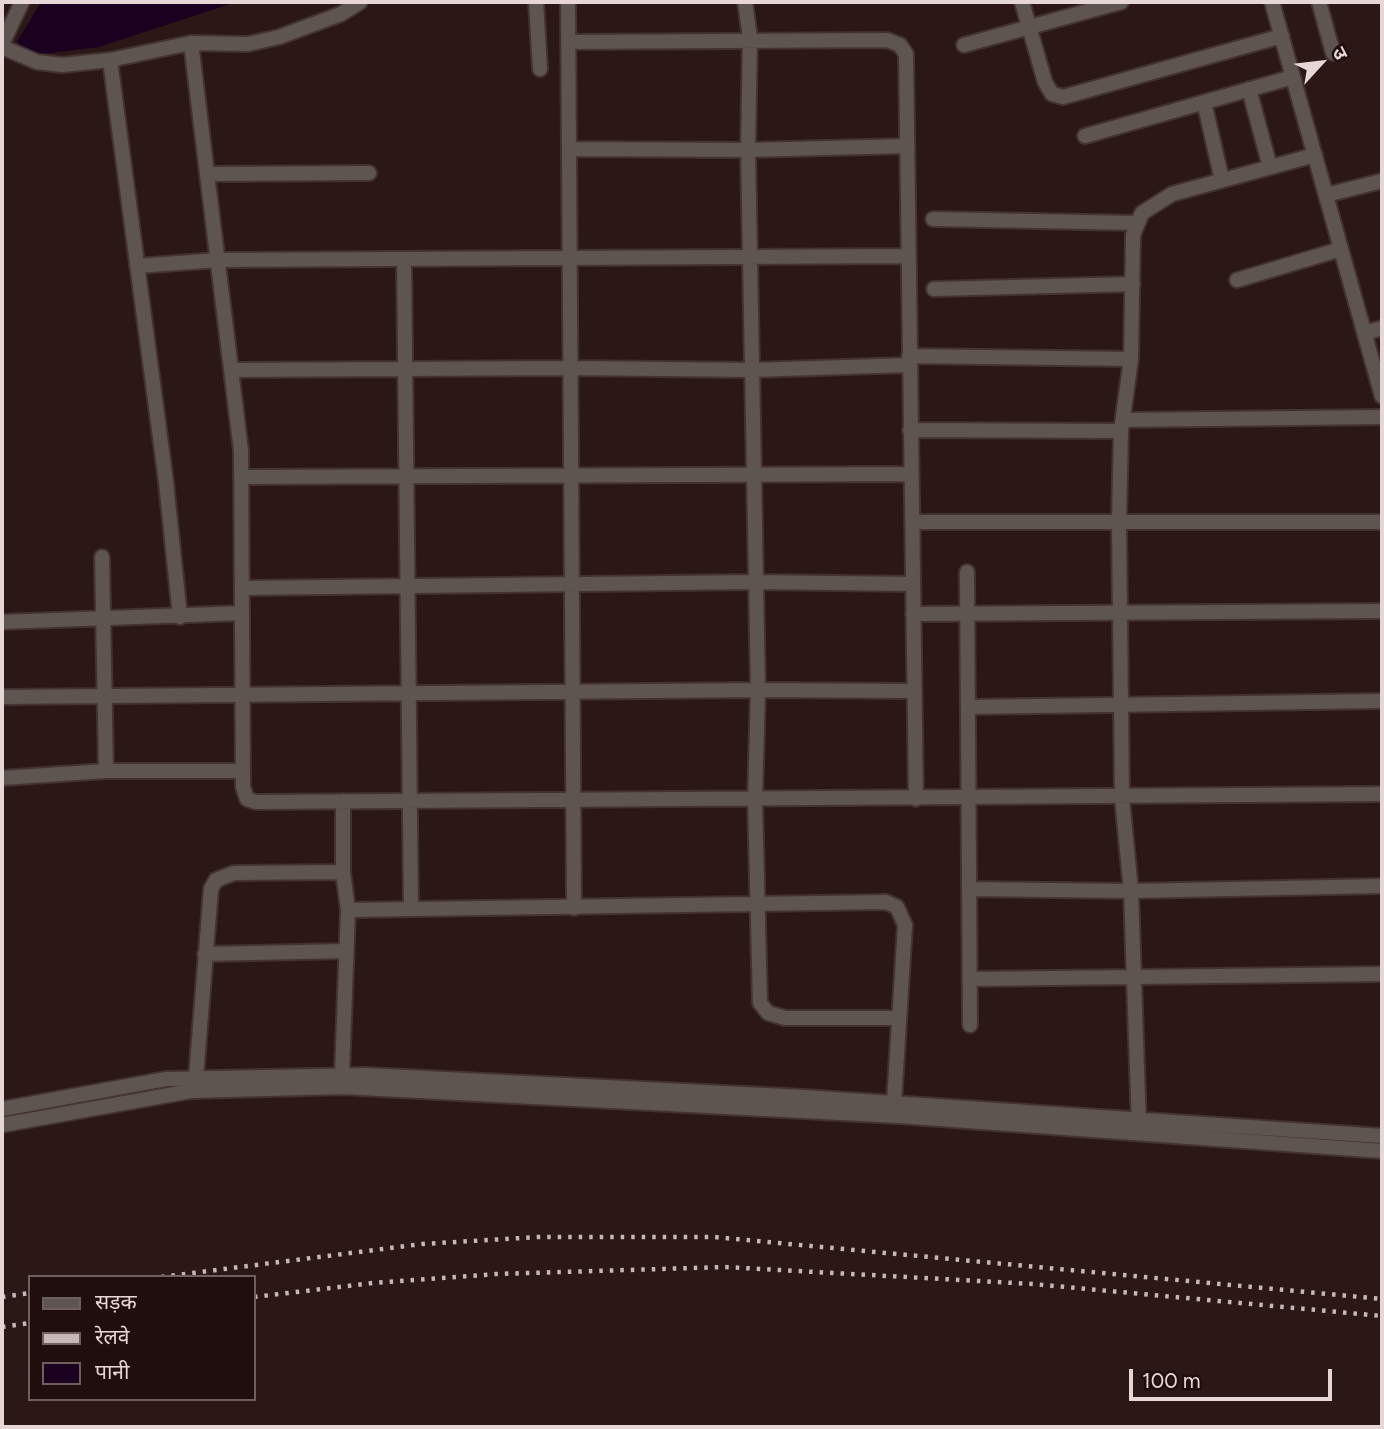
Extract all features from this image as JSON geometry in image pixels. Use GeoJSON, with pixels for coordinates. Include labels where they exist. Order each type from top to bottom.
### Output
{"type":"FeatureCollection","features":[{"type":"Feature","properties":{"kind":"street"},"geometry":{"type":"LineString","coordinates":[[22,2],[2,46],[37,62],[62,65],[110,60],[191,43],[248,44],[279,37],[341,14],[360,2]]}},
{"type":"Feature","properties":{"kind":"street"},"geometry":{"type":"LineString","coordinates":[[536,2],[540,69]]}},
{"type":"Feature","properties":{"kind":"street"},"geometry":{"type":"LineString","coordinates":[[568,2],[574,908]]}},
{"type":"Feature","properties":{"kind":"street"},"geometry":{"type":"LineString","coordinates":[[745,2],[750,38],[749,258],[758,690],[755,800],[760,1003],[768,1013],[785,1018],[898,1018]]}},
{"type":"Feature","properties":{"kind":"street"},"geometry":{"type":"LineString","coordinates":[[1022,2],[1045,82],[1052,94],[1063,97],[1282,36]]}},
{"type":"Feature","properties":{"kind":"street"},"geometry":{"type":"LineString","coordinates":[[964,45],[1121,2]]}},
{"type":"Feature","properties":{"kind":"street"},"geometry":{"type":"LineString","coordinates":[[1272,2],[1382,396]]}},
{"type":"Feature","properties":{"kind":"street"},"geometry":{"type":"LineString","coordinates":[[1319,2],[1333,53]]}},
{"type":"Feature","properties":{"kind":"street"},"geometry":{"type":"LineString","coordinates":[[569,42],[750,38],[887,40],[900,45],[906,54],[909,71],[906,146],[916,799]]}},
{"type":"Feature","properties":{"kind":"street"},"geometry":{"type":"LineString","coordinates":[[191,43],[232,370],[241,477],[243,771],[247,799],[256,802],[410,802],[1382,794]]}},
{"type":"Feature","properties":{"kind":"street"},"geometry":{"type":"LineString","coordinates":[[110,60],[166,482],[180,617]]}},
{"type":"Feature","properties":{"kind":"street"},"geometry":{"type":"LineString","coordinates":[[1085,136],[1293,77]]}},
{"type":"Feature","properties":{"kind":"street"},"geometry":{"type":"LineString","coordinates":[[1249,89],[1270,167]]}},
{"type":"Feature","properties":{"kind":"street"},"geometry":{"type":"LineString","coordinates":[[1204,102],[1222,180]]}},
{"type":"Feature","properties":{"kind":"street"},"geometry":{"type":"LineString","coordinates":[[569,149],[748,150],[906,146]]}},
{"type":"Feature","properties":{"kind":"street"},"geometry":{"type":"LineString","coordinates":[[1138,1136],[1131,891],[1122,798],[1119,522],[1122,425],[1131,359],[1135,223],[1142,213],[1161,198],[1315,155]]}},
{"type":"Feature","properties":{"kind":"street"},"geometry":{"type":"LineString","coordinates":[[208,174],[369,173]]}},
{"type":"Feature","properties":{"kind":"street"},"geometry":{"type":"LineString","coordinates":[[1326,195],[1382,181]]}},
{"type":"Feature","properties":{"kind":"street"},"geometry":{"type":"LineString","coordinates":[[933,219],[1135,223]]}},
{"type":"Feature","properties":{"kind":"street"},"geometry":{"type":"LineString","coordinates":[[1237,280],[1341,249]]}},
{"type":"Feature","properties":{"kind":"street"},"geometry":{"type":"LineString","coordinates":[[137,266],[219,260],[908,256]]}},
{"type":"Feature","properties":{"kind":"street"},"geometry":{"type":"LineString","coordinates":[[404,259],[411,909]]}},
{"type":"Feature","properties":{"kind":"street"},"geometry":{"type":"LineString","coordinates":[[934,289],[1133,284]]}},
{"type":"Feature","properties":{"kind":"street"},"geometry":{"type":"LineString","coordinates":[[1365,333],[1382,328]]}},
{"type":"Feature","properties":{"kind":"street"},"geometry":{"type":"LineString","coordinates":[[232,370],[752,370],[909,361],[1131,359]]}},
{"type":"Feature","properties":{"kind":"street"},"geometry":{"type":"LineString","coordinates":[[910,430],[1382,417]]}},
{"type":"Feature","properties":{"kind":"street"},"geometry":{"type":"LineString","coordinates":[[241,477],[911,474]]}},
{"type":"Feature","properties":{"kind":"street"},"geometry":{"type":"LineString","coordinates":[[912,522],[1382,522]]}},
{"type":"Feature","properties":{"kind":"street"},"geometry":{"type":"LineString","coordinates":[[102,557],[106,771]]}},
{"type":"Feature","properties":{"kind":"street"},"geometry":{"type":"LineString","coordinates":[[967,572],[970,1025]]}},
{"type":"Feature","properties":{"kind":"street"},"geometry":{"type":"LineString","coordinates":[[242,588],[755,582],[913,584]]}},
{"type":"Feature","properties":{"kind":"street"},"geometry":{"type":"LineString","coordinates":[[913,614],[1382,611]]}},
{"type":"Feature","properties":{"kind":"street"},"geometry":{"type":"LineString","coordinates":[[2,622],[242,613]]}},
{"type":"Feature","properties":{"kind":"street"},"geometry":{"type":"LineString","coordinates":[[2,697],[914,691]]}},
{"type":"Feature","properties":{"kind":"street"},"geometry":{"type":"LineString","coordinates":[[968,707],[1382,701]]}},
{"type":"Feature","properties":{"kind":"street"},"geometry":{"type":"LineString","coordinates":[[2,778],[106,771],[243,771]]}},
{"type":"Feature","properties":{"kind":"street"},"geometry":{"type":"LineString","coordinates":[[342,1074],[348,910],[343,872],[343,801]]}},
{"type":"Feature","properties":{"kind":"street"},"geometry":{"type":"LineString","coordinates":[[196,1077],[211,889],[224,875],[343,872]]}},
{"type":"Feature","properties":{"kind":"street"},"geometry":{"type":"LineString","coordinates":[[969,889],[1131,891],[1382,886]]}},
{"type":"Feature","properties":{"kind":"street"},"geometry":{"type":"LineString","coordinates":[[348,910],[886,902],[897,907],[905,925],[894,1103]]}},
{"type":"Feature","properties":{"kind":"street"},"geometry":{"type":"LineString","coordinates":[[205,954],[346,951]]}},
{"type":"Feature","properties":{"kind":"street"},"geometry":{"type":"LineString","coordinates":[[970,979],[1382,974]]}},
{"type":"Feature","properties":{"kind":"street"},"geometry":{"type":"LineString","coordinates":[[2,1110],[144,1082],[196,1077],[342,1074],[534,1081],[1382,1136]]}},
{"type":"Feature","properties":{"kind":"street"},"geometry":{"type":"LineString","coordinates":[[2,1125],[191,1091],[343,1087],[898,1116],[1138,1136],[1382,1151]]}},
{"type":"Feature","properties":{"kind":"water"},"geometry":{"type":"Polygon","coordinates":[[[41,2],[236,2],[99,47],[35,55],[17,42],[41,2]]]}},
{"type":"Feature","properties":{"kind":"railway"},"geometry":{"type":"LineString","coordinates":[[177,1275],[422,1244],[538,1237],[714,1237],[1382,1299]]}},
{"type":"Feature","properties":{"kind":"railway"},"geometry":{"type":"LineString","coordinates":[[256,1297],[373,1283],[496,1274],[725,1267],[1033,1284],[1382,1316]]}},
{"type":"Feature","properties":{"kind":"railway"},"geometry":{"type":"LineString","coordinates":[[2,1297],[28,1293]]}},
{"type":"Feature","properties":{"kind":"railway"},"geometry":{"type":"LineString","coordinates":[[2,1327],[28,1323]]}}]}
